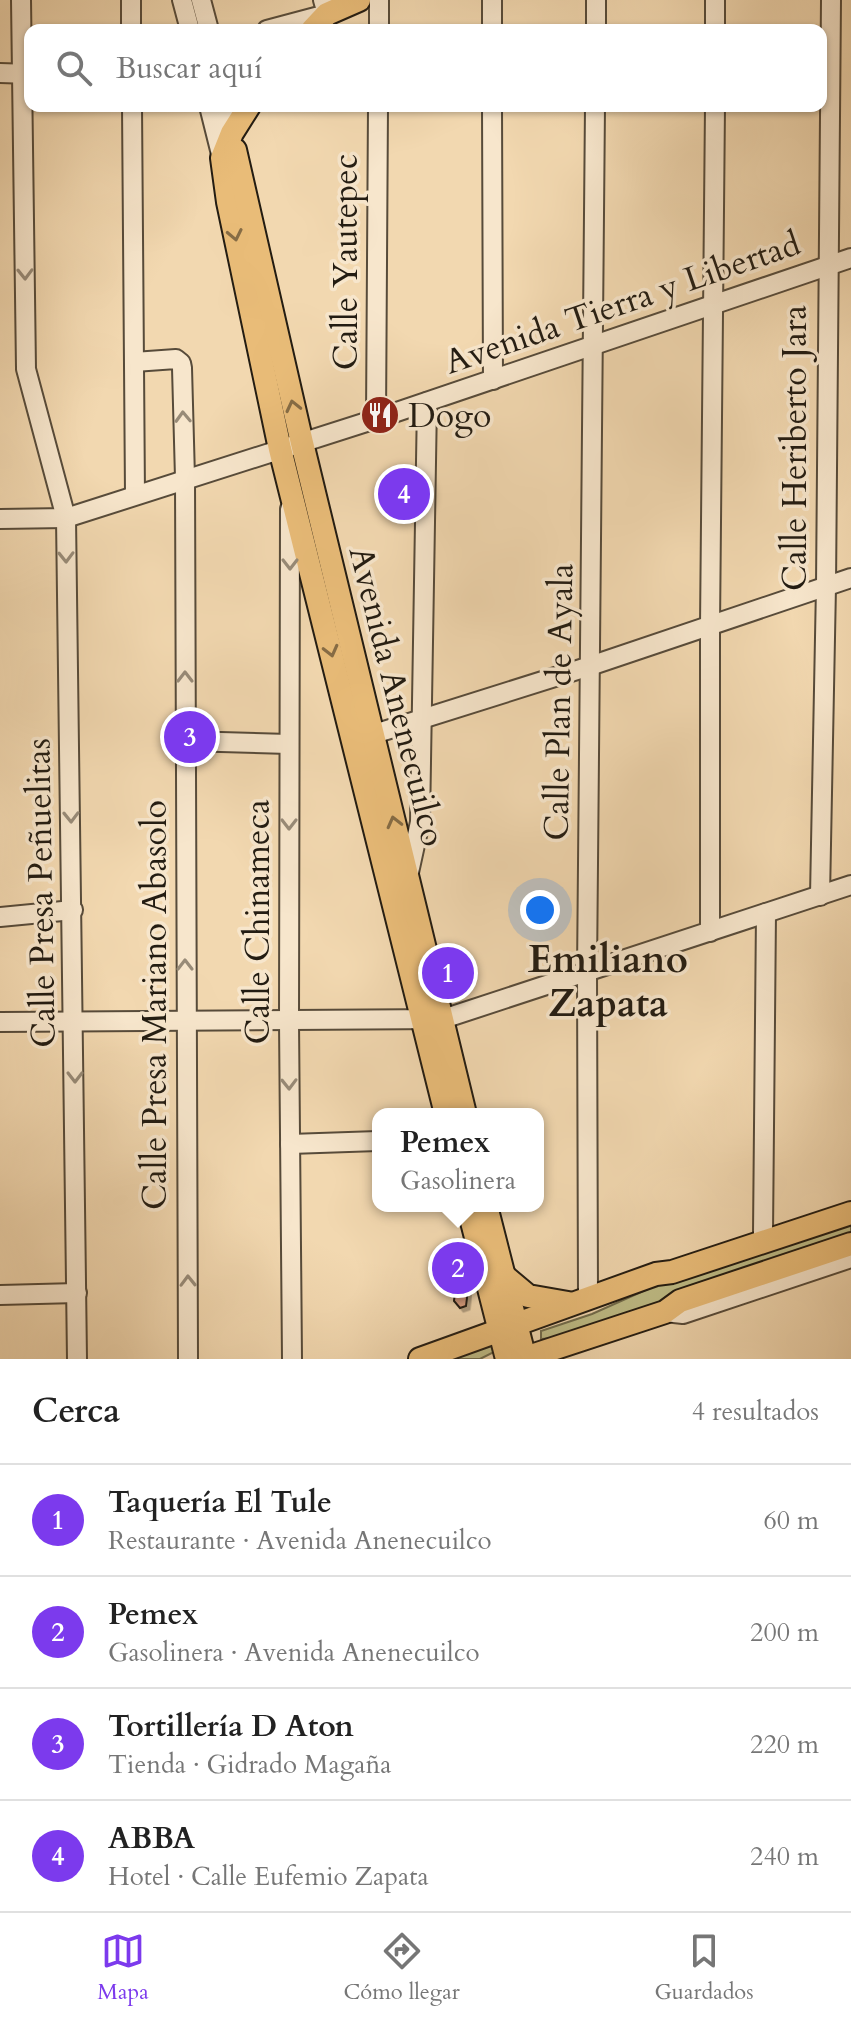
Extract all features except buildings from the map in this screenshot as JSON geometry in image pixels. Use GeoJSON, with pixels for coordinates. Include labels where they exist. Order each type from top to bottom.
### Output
{"type":"FeatureCollection","features":[{"type":"Feature","properties":{"kind":"main road"},"geometry":{"type":"LineString","coordinates":[[321,15],[359,0]]}},
{"type":"Feature","properties":{"kind":"main road"},"geometry":{"type":"LineString","coordinates":[[222,158],[245,112]]}},
{"type":"Feature","properties":{"kind":"main road","name":"Avenida Anenecuilco"},"geometry":{"type":"LineString","coordinates":[[232,133],[302,443],[408,878],[434,1020],[445,1108]]}},
{"type":"Feature","properties":{"kind":"main road","name":"Avenida Anenecuilco"},"geometry":{"type":"LineString","coordinates":[[222,158],[228,202],[280,449],[434,1020],[463,1108]]}},
{"type":"Feature","properties":{"kind":"main road"},"geometry":{"type":"LineString","coordinates":[[470,1212],[496,1279],[528,1296],[581,1301]]}},
{"type":"Feature","properties":{"kind":"main road"},"geometry":{"type":"LineString","coordinates":[[487,1212],[496,1279],[508,1327],[524,1359],[560,1351],[665,1312],[680,1301],[851,1244]]}},
{"type":"Feature","properties":{"kind":"main road"},"geometry":{"type":"LineString","coordinates":[[420,1359],[656,1274],[672,1272],[767,1237],[851,1213]]}},
{"type":"Feature","properties":{"kind":"main road"},"geometry":{"type":"LineString","coordinates":[[461,1344],[482,1316],[496,1279]]}},
{"type":"Feature","properties":{"kind":"main road"},"geometry":{"type":"LineString","coordinates":[[507,1359],[508,1327]]}},
{"type":"Feature","properties":{"kind":"street","name":"Calle Presa Peñuelitas"},"geometry":{"type":"LineString","coordinates":[[21,0],[24,44]]}},
{"type":"Feature","properties":{"kind":"street"},"geometry":{"type":"LineString","coordinates":[[131,0],[131,24]]}},
{"type":"Feature","properties":{"kind":"street"},"geometry":{"type":"LineString","coordinates":[[182,0],[188,24]]}},
{"type":"Feature","properties":{"kind":"street"},"geometry":{"type":"LineString","coordinates":[[201,0],[207,24]]}},
{"type":"Feature","properties":{"kind":"street"},"geometry":{"type":"LineString","coordinates":[[379,0],[379,24]]}},
{"type":"Feature","properties":{"kind":"street"},"geometry":{"type":"LineString","coordinates":[[492,0],[492,24]]}},
{"type":"Feature","properties":{"kind":"street"},"geometry":{"type":"LineString","coordinates":[[596,0],[596,24]]}},
{"type":"Feature","properties":{"kind":"street"},"geometry":{"type":"LineString","coordinates":[[715,0],[715,24]]}},
{"type":"Feature","properties":{"kind":"street","name":"Calle Heriberto Jara"},"geometry":{"type":"LineString","coordinates":[[820,896],[831,0]]}},
{"type":"Feature","properties":{"kind":"street"},"geometry":{"type":"LineString","coordinates":[[289,24],[321,15]]}},
{"type":"Feature","properties":{"kind":"street"},"geometry":{"type":"LineString","coordinates":[[0,73],[24,74]]}},
{"type":"Feature","properties":{"kind":"street","name":"Calle Presa Peñuelitas"},"geometry":{"type":"LineString","coordinates":[[26,112],[26,369],[66,518],[77,1359]]}},
{"type":"Feature","properties":{"kind":"street"},"geometry":{"type":"LineString","coordinates":[[132,112],[135,495]]}},
{"type":"Feature","properties":{"kind":"street","name":"Avenida Anenecuilco"},"geometry":{"type":"LineString","coordinates":[[210,112],[222,158]]}},
{"type":"Feature","properties":{"kind":"street","name":"Avenida Anenecuilco"},"geometry":{"type":"LineString","coordinates":[[227,112],[232,133]]}},
{"type":"Feature","properties":{"kind":"street","name":"Calle Yautepec"},"geometry":{"type":"LineString","coordinates":[[376,419],[378,112]]}},
{"type":"Feature","properties":{"kind":"street"},"geometry":{"type":"LineString","coordinates":[[492,112],[493,380]]}},
{"type":"Feature","properties":{"kind":"street","name":"Calle Plan de Ayala"},"geometry":{"type":"LineString","coordinates":[[581,1301],[595,345],[595,112]]}},
{"type":"Feature","properties":{"kind":"street"},"geometry":{"type":"LineString","coordinates":[[710,932],[715,112]]}},
{"type":"Feature","properties":{"kind":"street","name":"Avenida Tierra y Libertad"},"geometry":{"type":"LineString","coordinates":[[0,519],[66,518],[376,419],[851,258]]}},
{"type":"Feature","properties":{"kind":"street","name":"Calle Presa Mariano Abasolo"},"geometry":{"type":"LineString","coordinates":[[134,362],[176,359],[181,363],[185,478],[188,1359]]}},
{"type":"Feature","properties":{"kind":"street"},"geometry":{"type":"LineString","coordinates":[[408,878],[420,822],[427,402]]}},
{"type":"Feature","properties":{"kind":"street","name":"Calle Chinameca"},"geometry":{"type":"LineString","coordinates":[[290,486],[292,1359]]}},
{"type":"Feature","properties":{"kind":"street"},"geometry":{"type":"LineString","coordinates":[[371,735],[590,666],[851,578]]}},
{"type":"Feature","properties":{"kind":"street"},"geometry":{"type":"LineString","coordinates":[[185,741],[289,744]]}},
{"type":"Feature","properties":{"kind":"street"},"geometry":{"type":"LineString","coordinates":[[0,1022],[434,1020],[851,885]]}},
{"type":"Feature","properties":{"kind":"street"},"geometry":{"type":"LineString","coordinates":[[0,917],[73,910]]}},
{"type":"Feature","properties":{"kind":"street"},"geometry":{"type":"LineString","coordinates":[[766,913],[767,1237],[851,1205]]}},
{"type":"Feature","properties":{"kind":"street"},"geometry":{"type":"LineString","coordinates":[[290,1144],[372,1141]]}},
{"type":"Feature","properties":{"kind":"street"},"geometry":{"type":"LineString","coordinates":[[665,1312],[683,1314],[851,1258]]}},
{"type":"Feature","properties":{"kind":"street"},"geometry":{"type":"LineString","coordinates":[[0,1295],[77,1293]]}},
{"type":"Feature","properties":{"kind":"shaded area"},"geometry":{"type":"Polygon","coordinates":[[[851,1214],[851,1241],[566,1337],[541,1339],[541,1331],[851,1214]]]}},
{"type":"Feature","properties":{"kind":"shaded area"},"geometry":{"type":"Polygon","coordinates":[[[494,1341],[496,1351],[480,1359],[438,1359],[494,1341]]]}},
{"type":"Feature","properties":{"kind":"place","name":"Dogo"},"geometry":{"type":"Point","coordinates":[380,415]}},
{"type":"Feature","properties":{"kind":"place","name":"ABBA"},"geometry":{"type":"Point","coordinates":[404,494]}},
{"type":"Feature","properties":{"kind":"place","name":"Tortillería D Aton"},"geometry":{"type":"Point","coordinates":[190,737]}},
{"type":"Feature","properties":{"kind":"place","name":"Taquería El Tule"},"geometry":{"type":"Point","coordinates":[448,973]}},
{"type":"Feature","properties":{"kind":"place","name":"Pemex"},"geometry":{"type":"Point","coordinates":[458,1268]}},
{"type":"Feature","properties":{"kind":"district","name":"Emiliano Zapata"},"geometry":{"type":"Point","coordinates":[608,981]}}]}
